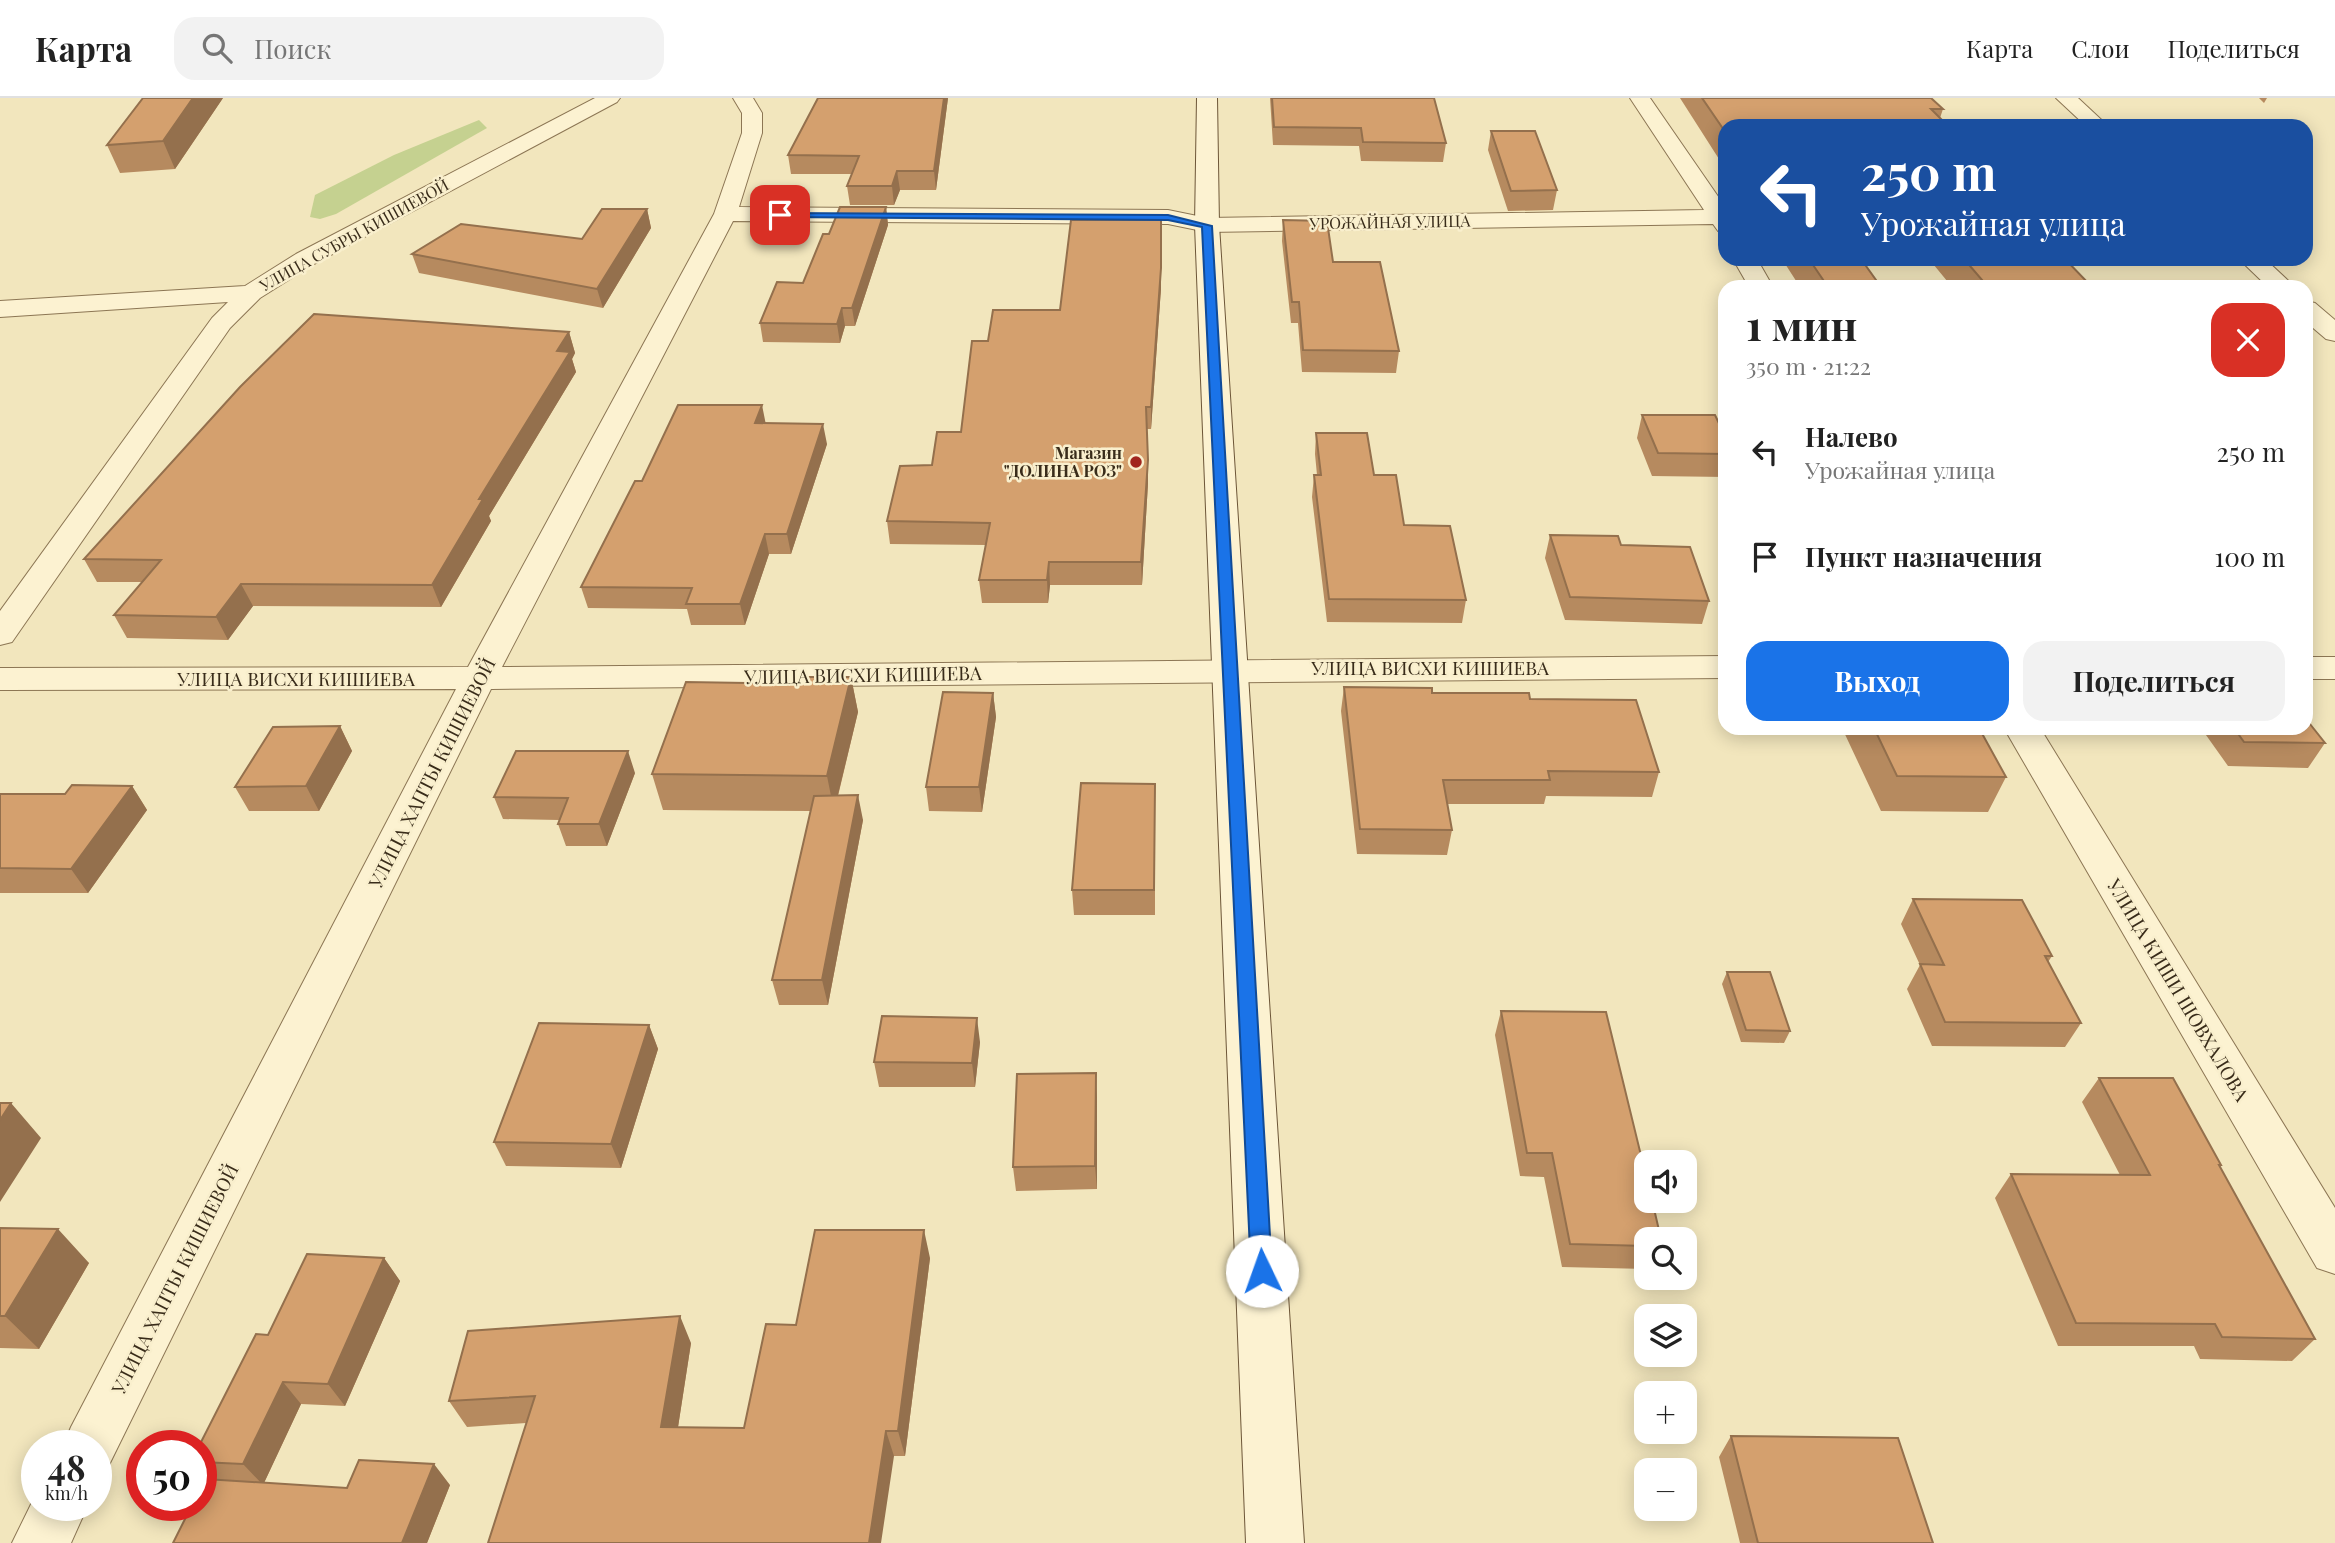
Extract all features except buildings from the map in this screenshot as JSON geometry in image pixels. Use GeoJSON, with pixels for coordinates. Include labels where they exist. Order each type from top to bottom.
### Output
{"type":"FeatureCollection","features":[{"type":"Feature","properties":{"kind":"street","name":"УЛИЦА СУБРЫ КИШИЕВОЙ"},"geometry":{"type":"LineString","coordinates":[[0,635],[221,323],[251,293],[305,259],[610,98]]}},
{"type":"Feature","properties":{"kind":"street","name":"УЛИЦА ХАПТЫ КИШИЕВОЙ"},"geometry":{"type":"LineString","coordinates":[[98,1430],[480,678],[725,214],[752,134],[752,113],[743,98]]}},
{"type":"Feature","properties":{"kind":"street"},"geometry":{"type":"LineString","coordinates":[[1207,98],[1207,226],[1275,1543]]}},
{"type":"Feature","properties":{"kind":"street"},"geometry":{"type":"LineString","coordinates":[[1640,98],[1718,215]]}},
{"type":"Feature","properties":{"kind":"street"},"geometry":{"type":"LineString","coordinates":[[2066,98],[2090,119]]}},
{"type":"Feature","properties":{"kind":"street","name":"УРОЖАЙНАЯ УЛИЦА"},"geometry":{"type":"LineString","coordinates":[[725,214],[1168,218],[1207,226],[1718,222]]}},
{"type":"Feature","properties":{"kind":"street"},"geometry":{"type":"LineString","coordinates":[[2259,266],[2275,280]]}},
{"type":"Feature","properties":{"kind":"street"},"geometry":{"type":"LineString","coordinates":[[0,309],[251,293]]}},
{"type":"Feature","properties":{"kind":"street"},"geometry":{"type":"LineString","coordinates":[[2313,314],[2335,333]]}},
{"type":"Feature","properties":{"kind":"street","name":"УЛИЦА ВИСХИ КИШИЕВА"},"geometry":{"type":"LineString","coordinates":[[0,679],[480,678],[1718,667]]}},
{"type":"Feature","properties":{"kind":"street"},"geometry":{"type":"LineString","coordinates":[[2313,668],[2335,668]]}},
{"type":"Feature","properties":{"kind":"street","name":"УЛИЦА КИШИ ШОВХАЛОВА"},"geometry":{"type":"LineString","coordinates":[[2026,735],[2335,1252]]}},
{"type":"Feature","properties":{"kind":"street"},"geometry":{"type":"LineString","coordinates":[[41,1543],[52,1521]]}},
{"type":"Feature","properties":{"kind":"green space"},"geometry":{"type":"Polygon","coordinates":[[[479,120],[487,128],[336,214],[320,219],[310,217],[315,195],[394,155],[479,120]]]}},
{"type":"Feature","properties":{"kind":"place","name":"Магазин \"ДОЛИНА РОЗ\""},"geometry":{"type":"Point","coordinates":[1136,462]}},
{"type":"Feature","properties":{"kind":"route"},"geometry":{"type":"LineString","coordinates":[[780,215],[1168,218],[1207,226],[1262,1271]]}}]}
